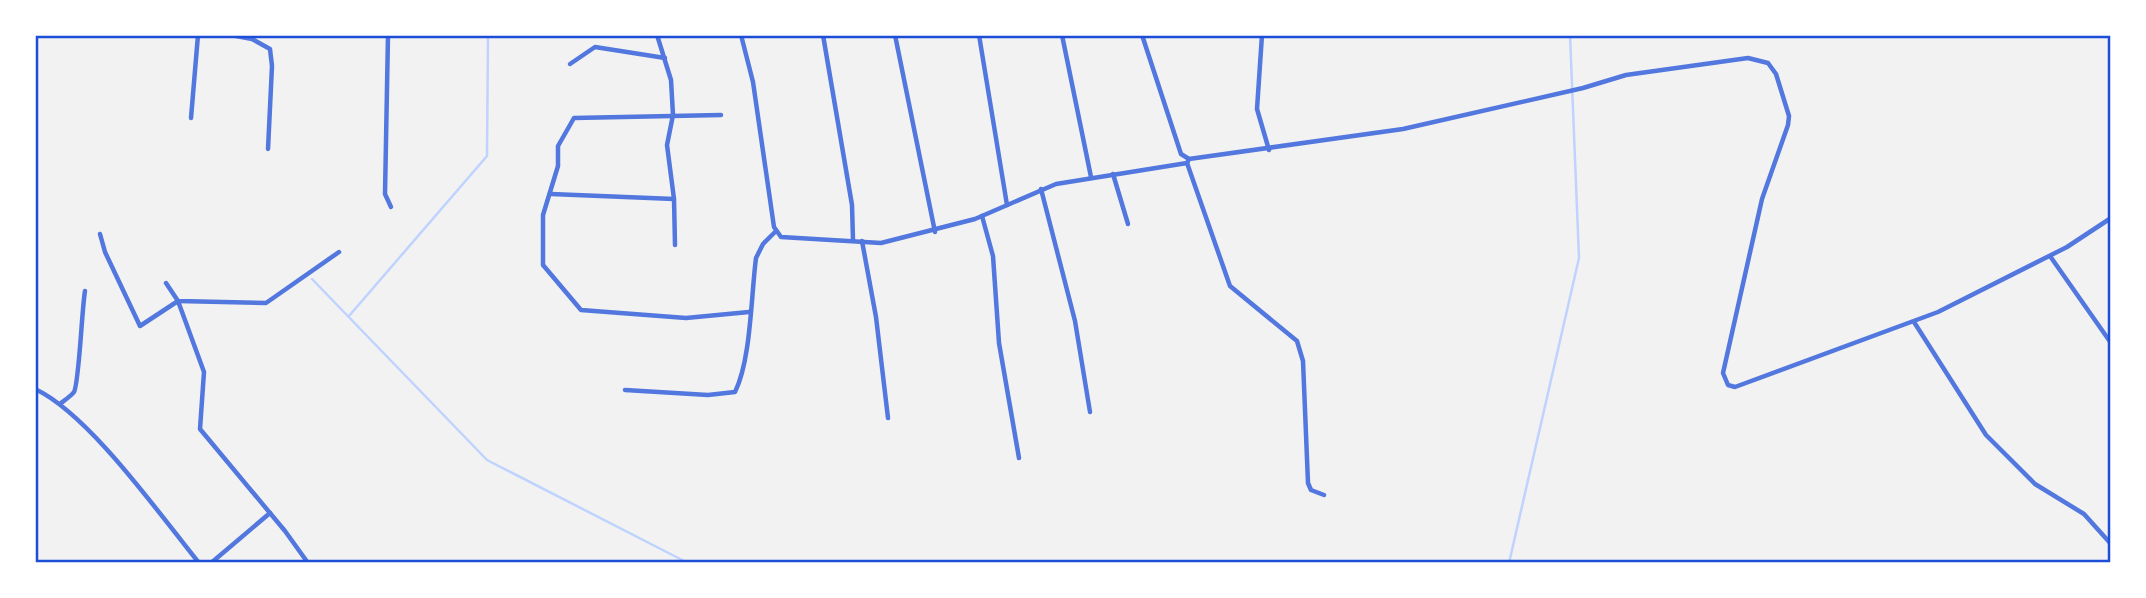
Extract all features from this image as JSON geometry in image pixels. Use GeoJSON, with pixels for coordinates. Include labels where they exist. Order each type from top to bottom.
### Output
{"type":"FeatureCollection","features":[{"type":"Feature","properties":{"kind":"street"},"geometry":{"type":"LineString","coordinates":[[191,118],[198,35]]}},
{"type":"Feature","properties":{"kind":"street"},"geometry":{"type":"LineString","coordinates":[[231,35],[252,39],[270,49],[272,66],[268,149]]}},
{"type":"Feature","properties":{"kind":"street"},"geometry":{"type":"LineString","coordinates":[[388,35],[385,194],[391,207]]}},
{"type":"Feature","properties":{"kind":"street"},"geometry":{"type":"LineString","coordinates":[[657,35],[671,80],[673,115],[667,145],[674,199],[675,245]]}},
{"type":"Feature","properties":{"kind":"street"},"geometry":{"type":"LineString","coordinates":[[741,35],[753,82],[775,232],[781,236],[881,243],[935,232],[982,216],[1041,189],[1091,177],[1403,130],[1583,89],[1626,75],[1689,64],[1748,58],[1768,63],[1776,74],[1788,125],[1762,199],[1723,373],[1728,385],[1735,387],[1914,322],[2050,256],[2111,218]]}},
{"type":"Feature","properties":{"kind":"street"},"geometry":{"type":"LineString","coordinates":[[823,35],[852,205],[853,240]]}},
{"type":"Feature","properties":{"kind":"street"},"geometry":{"type":"LineString","coordinates":[[895,35],[935,232]]}},
{"type":"Feature","properties":{"kind":"street"},"geometry":{"type":"LineString","coordinates":[[979,35],[1007,205]]}},
{"type":"Feature","properties":{"kind":"street"},"geometry":{"type":"LineString","coordinates":[[1062,35],[1091,177]]}},
{"type":"Feature","properties":{"kind":"street"},"geometry":{"type":"LineString","coordinates":[[1142,35],[1181,154],[1188,161],[1230,286],[1297,341],[1303,361],[1308,483],[1311,490],[1324,495]]}},
{"type":"Feature","properties":{"kind":"street"},"geometry":{"type":"LineString","coordinates":[[1262,35],[1257,109],[1269,150]]}},
{"type":"Feature","properties":{"kind":"street"},"geometry":{"type":"LineString","coordinates":[[570,64],[595,47],[665,58]]}},
{"type":"Feature","properties":{"kind":"street"},"geometry":{"type":"LineString","coordinates":[[721,115],[574,118],[558,146],[558,166],[543,215],[543,265],[581,310],[686,318],[749,312]]}},
{"type":"Feature","properties":{"kind":"street"},"geometry":{"type":"LineString","coordinates":[[1113,174],[1128,223]]}},
{"type":"Feature","properties":{"kind":"street"},"geometry":{"type":"LineString","coordinates":[[1041,189],[1075,321],[1090,412]]}},
{"type":"Feature","properties":{"kind":"street"},"geometry":{"type":"LineString","coordinates":[[551,194],[674,199]]}},
{"type":"Feature","properties":{"kind":"street"},"geometry":{"type":"LineString","coordinates":[[982,216],[993,256],[999,343],[1019,458]]}},
{"type":"Feature","properties":{"kind":"street"},"geometry":{"type":"LineString","coordinates":[[625,390],[708,395],[735,392],[741,379],[746,354],[756,257],[763,244],[775,232]]}},
{"type":"Feature","properties":{"kind":"street"},"geometry":{"type":"LineString","coordinates":[[100,234],[105,252],[140,326],[178,301],[266,303],[340,252]]}},
{"type":"Feature","properties":{"kind":"street"},"geometry":{"type":"LineString","coordinates":[[863,241],[876,317],[888,418]]}},
{"type":"Feature","properties":{"kind":"street"},"geometry":{"type":"LineString","coordinates":[[2050,256],[2111,343]]}},
{"type":"Feature","properties":{"kind":"street"},"geometry":{"type":"LineString","coordinates":[[166,283],[178,301],[204,372],[200,429],[308,563]]}},
{"type":"Feature","properties":{"kind":"street"},"geometry":{"type":"LineString","coordinates":[[61,403],[74,392],[78,381],[79,335],[85,291]]}},
{"type":"Feature","properties":{"kind":"street"},"geometry":{"type":"LineString","coordinates":[[1914,322],[1986,435],[2035,484],[2084,514],[2111,544]]}},
{"type":"Feature","properties":{"kind":"street"},"geometry":{"type":"LineString","coordinates":[[35,389],[61,403],[125,471],[199,563]]}},
{"type":"Feature","properties":{"kind":"street"},"geometry":{"type":"LineString","coordinates":[[211,563],[270,513]]}},
{"type":"Feature","properties":{"kind":"waterway"},"geometry":{"type":"LineString","coordinates":[[349,316],[487,156],[488,35]]}},
{"type":"Feature","properties":{"kind":"waterway"},"geometry":{"type":"LineString","coordinates":[[1509,563],[1579,258],[1570,35]]}},
{"type":"Feature","properties":{"kind":"waterway"},"geometry":{"type":"LineString","coordinates":[[312,279],[487,460],[688,563]]}}]}
